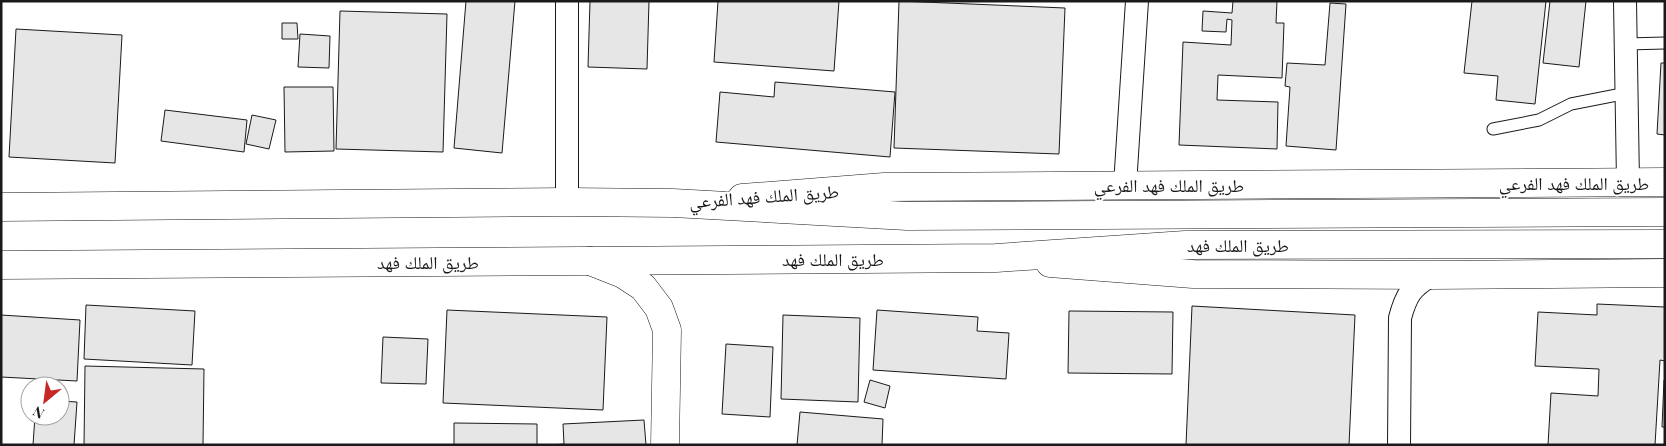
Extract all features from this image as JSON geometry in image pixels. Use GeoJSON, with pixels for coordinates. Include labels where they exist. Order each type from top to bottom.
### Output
{"type":"FeatureCollection","features":[{"type":"Feature","properties":{"kind":"main road","name":"طريق الملك فهد الفرعي"},"geometry":{"type":"LineString","coordinates":[[673,203],[884,187],[1665,182]]}},
{"type":"Feature","properties":{"kind":"main road","name":"طريق الملك فهد"},"geometry":{"type":"LineString","coordinates":[[1,207],[567,202],[673,203],[907,216],[1665,212]]}},
{"type":"Feature","properties":{"kind":"main road","name":"طريق الملك فهد"},"geometry":{"type":"LineString","coordinates":[[1,265],[996,258],[1185,245],[1665,244]]}},
{"type":"Feature","properties":{"kind":"main road"},"geometry":{"type":"LineString","coordinates":[[996,258],[1193,274],[1432,275],[1665,273]]}},
{"type":"Feature","properties":{"kind":"main road"},"geometry":{"type":"LineString","coordinates":[[590,261],[623,274],[643,287],[660,308],[667,330],[665,445]]}},
{"type":"Feature","properties":{"kind":"street"},"geometry":{"type":"LineString","coordinates":[[566,1],[567,202]]}},
{"type":"Feature","properties":{"kind":"street"},"geometry":{"type":"LineString","coordinates":[[1125,185],[1137,1]]}},
{"type":"Feature","properties":{"kind":"street"},"geometry":{"type":"LineString","coordinates":[[1625,1],[1628,182]]}},
{"type":"Feature","properties":{"kind":"street"},"geometry":{"type":"LineString","coordinates":[[1399,445],[1400,318],[1403,304],[1409,292],[1420,282],[1432,275]]}},
{"type":"Feature","properties":{"kind":"lane"},"geometry":{"type":"LineString","coordinates":[[1626,44],[1665,43]]}},
{"type":"Feature","properties":{"kind":"lane"},"geometry":{"type":"LineString","coordinates":[[1493,129],[1539,120],[1571,104],[1627,93]]}},
{"type":"Feature","properties":{"kind":"building"},"geometry":{"type":"Polygon","coordinates":[[[466,1],[515,1],[502,153],[454,148],[466,1]]]}},
{"type":"Feature","properties":{"kind":"building"},"geometry":{"type":"Polygon","coordinates":[[[590,1],[649,1],[647,69],[588,67],[590,1]]]}},
{"type":"Feature","properties":{"kind":"building"},"geometry":{"type":"Polygon","coordinates":[[[718,1],[839,1],[834,71],[714,62],[718,1]]]}},
{"type":"Feature","properties":{"kind":"building"},"geometry":{"type":"Polygon","coordinates":[[[899,1],[1065,8],[1059,154],[894,148],[899,1]]]}},
{"type":"Feature","properties":{"kind":"building"},"geometry":{"type":"Polygon","coordinates":[[[1233,1],[1277,1],[1276,23],[1284,23],[1282,78],[1218,75],[1217,100],[1278,102],[1277,149],[1179,145],[1183,42],[1231,45],[1232,20],[1227,19],[1226,32],[1202,31],[1203,11],[1232,13],[1233,1]]]}},
{"type":"Feature","properties":{"kind":"building"},"geometry":{"type":"Polygon","coordinates":[[[1472,1],[1546,1],[1535,104],[1496,100],[1498,76],[1464,73],[1472,1]]]}},
{"type":"Feature","properties":{"kind":"building"},"geometry":{"type":"Polygon","coordinates":[[[1550,1],[1586,1],[1579,67],[1543,63],[1550,1]]]}},
{"type":"Feature","properties":{"kind":"building"},"geometry":{"type":"Polygon","coordinates":[[[1330,3],[1346,4],[1336,150],[1286,146],[1290,87],[1285,86],[1287,63],[1325,65],[1330,3]]]}},
{"type":"Feature","properties":{"kind":"building"},"geometry":{"type":"Polygon","coordinates":[[[340,11],[447,14],[443,152],[336,149],[340,11]]]}},
{"type":"Feature","properties":{"kind":"building"},"geometry":{"type":"Polygon","coordinates":[[[282,23],[297,23],[298,39],[282,39],[282,23]]]}},
{"type":"Feature","properties":{"kind":"building"},"geometry":{"type":"Polygon","coordinates":[[[16,29],[122,35],[115,163],[9,157],[16,29]]]}},
{"type":"Feature","properties":{"kind":"building"},"geometry":{"type":"Polygon","coordinates":[[[300,34],[330,36],[329,68],[298,67],[300,34]]]}},
{"type":"Feature","properties":{"kind":"building"},"geometry":{"type":"Polygon","coordinates":[[[1661,63],[1665,63],[1665,135],[1657,134],[1661,63]]]}},
{"type":"Feature","properties":{"kind":"building"},"geometry":{"type":"Polygon","coordinates":[[[775,82],[895,92],[890,157],[716,142],[720,92],[774,97],[775,82]]]}},
{"type":"Feature","properties":{"kind":"building"},"geometry":{"type":"Polygon","coordinates":[[[284,87],[333,87],[334,151],[285,152],[284,87]]]}},
{"type":"Feature","properties":{"kind":"building"},"geometry":{"type":"Polygon","coordinates":[[[165,110],[247,120],[244,152],[161,141],[165,110]]]}},
{"type":"Feature","properties":{"kind":"building"},"geometry":{"type":"Polygon","coordinates":[[[252,115],[276,120],[269,149],[246,144],[252,115]]]}},
{"type":"Feature","properties":{"kind":"building"},"geometry":{"type":"Polygon","coordinates":[[[1597,304],[1665,307],[1665,361],[1660,360],[1655,445],[1548,445],[1551,393],[1598,396],[1599,369],[1535,366],[1538,312],[1597,315],[1597,304]]]}},
{"type":"Feature","properties":{"kind":"building"},"geometry":{"type":"Polygon","coordinates":[[[86,305],[195,311],[192,365],[84,359],[86,305]]]}},
{"type":"Feature","properties":{"kind":"building"},"geometry":{"type":"Polygon","coordinates":[[[1192,306],[1355,315],[1349,445],[1186,445],[1192,306]]]}},
{"type":"Feature","properties":{"kind":"building"},"geometry":{"type":"Polygon","coordinates":[[[447,310],[607,317],[603,410],[443,403],[447,310]]]}},
{"type":"Feature","properties":{"kind":"building"},"geometry":{"type":"Polygon","coordinates":[[[877,310],[978,317],[977,331],[1009,333],[1006,379],[873,370],[877,310]]]}},
{"type":"Feature","properties":{"kind":"building"},"geometry":{"type":"Polygon","coordinates":[[[1069,311],[1173,312],[1172,374],[1068,373],[1069,311]]]}},
{"type":"Feature","properties":{"kind":"building"},"geometry":{"type":"Polygon","coordinates":[[[1,315],[80,320],[77,381],[70,381],[70,376],[1,377],[1,315]]]}},
{"type":"Feature","properties":{"kind":"building"},"geometry":{"type":"Polygon","coordinates":[[[783,315],[860,318],[858,402],[781,399],[783,315]]]}},
{"type":"Feature","properties":{"kind":"building"},"geometry":{"type":"Polygon","coordinates":[[[383,337],[428,339],[426,384],[381,383],[383,337]]]}},
{"type":"Feature","properties":{"kind":"building"},"geometry":{"type":"Polygon","coordinates":[[[726,344],[773,347],[770,417],[722,414],[726,344]]]}},
{"type":"Feature","properties":{"kind":"building"},"geometry":{"type":"Polygon","coordinates":[[[85,366],[204,369],[203,445],[84,445],[85,366]]]}},
{"type":"Feature","properties":{"kind":"building"},"geometry":{"type":"Polygon","coordinates":[[[870,380],[890,386],[885,408],[864,402],[870,380]]]}},
{"type":"Feature","properties":{"kind":"building"},"geometry":{"type":"Polygon","coordinates":[[[1664,380],[1665,427],[1662,427],[1664,380]]]}},
{"type":"Feature","properties":{"kind":"building"},"geometry":{"type":"Polygon","coordinates":[[[70,402],[77,402],[74,445],[33,445],[34,426],[70,426],[70,402]]]}},
{"type":"Feature","properties":{"kind":"building"},"geometry":{"type":"Polygon","coordinates":[[[800,412],[883,419],[882,445],[797,445],[800,412]]]}},
{"type":"Feature","properties":{"kind":"building"},"geometry":{"type":"Polygon","coordinates":[[[644,420],[646,445],[552,445],[564,444],[563,424],[644,420]]]}},
{"type":"Feature","properties":{"kind":"building"},"geometry":{"type":"Polygon","coordinates":[[[454,423],[537,424],[537,445],[454,445],[454,423]]]}}]}
